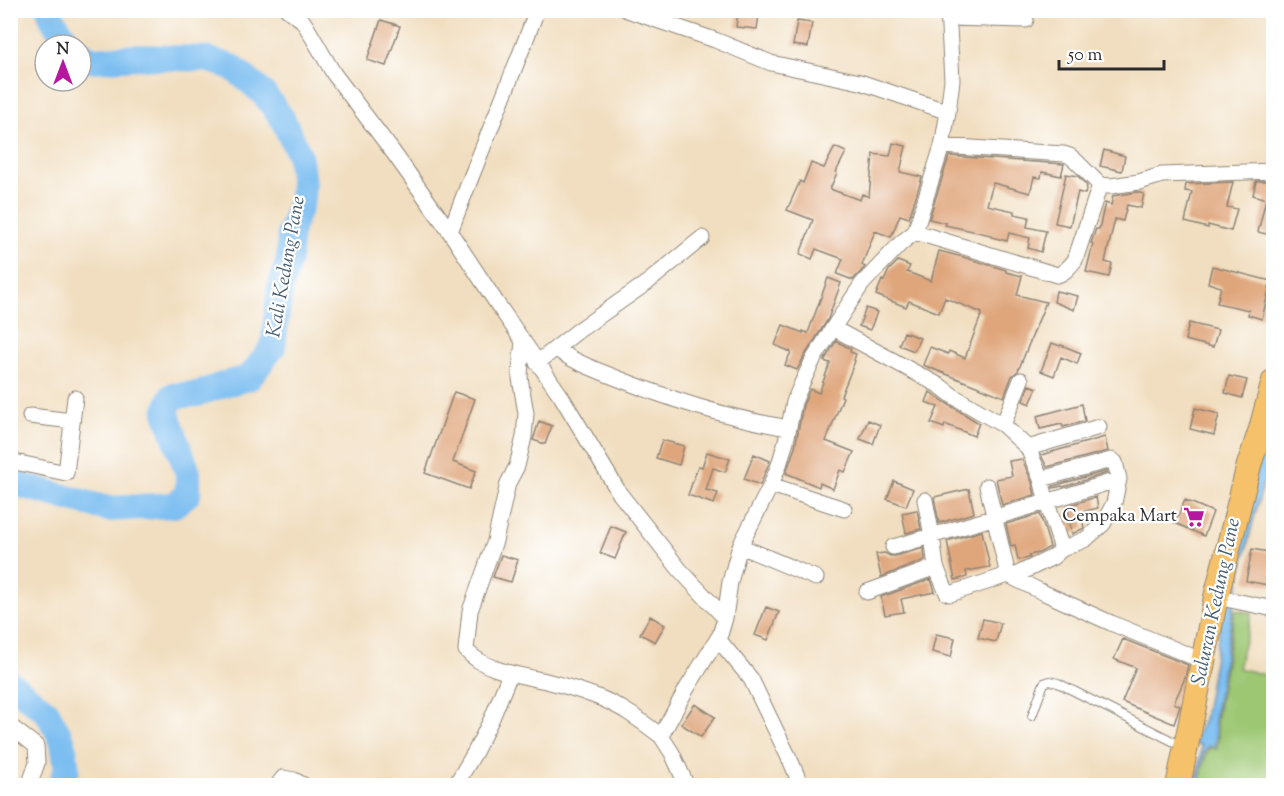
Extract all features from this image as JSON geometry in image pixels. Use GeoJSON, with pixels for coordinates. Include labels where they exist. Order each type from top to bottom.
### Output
{"type":"FeatureCollection","features":[{"type":"Feature","properties":{"kind":"main road"},"geometry":{"type":"LineString","coordinates":[[1178,786],[1203,661],[1226,599],[1249,465],[1263,430],[1274,381]]}},
{"type":"Feature","properties":{"kind":"street"},"geometry":{"type":"LineString","coordinates":[[288,10],[302,20],[334,74],[450,231],[561,396],[620,494],[681,570],[722,629],[751,679],[801,786]]}},
{"type":"Feature","properties":{"kind":"street"},"geometry":{"type":"LineString","coordinates":[[450,231],[537,10]]}},
{"type":"Feature","properties":{"kind":"street"},"geometry":{"type":"LineString","coordinates":[[627,10],[715,40],[771,63],[860,82],[948,112]]}},
{"type":"Feature","properties":{"kind":"street"},"geometry":{"type":"LineString","coordinates":[[661,736],[722,629],[730,582],[740,546],[779,465],[794,402],[813,360],[862,284],[915,231],[942,146],[948,112],[952,80],[948,14],[1026,20]]}},
{"type":"Feature","properties":{"kind":"street"},"geometry":{"type":"LineString","coordinates":[[942,146],[1064,154],[1076,161],[1100,185],[1111,186],[1162,175],[1274,171]]}},
{"type":"Feature","properties":{"kind":"street"},"geometry":{"type":"LineString","coordinates":[[915,231],[1057,275],[1075,260],[1100,185]]}},
{"type":"Feature","properties":{"kind":"street"},"geometry":{"type":"LineString","coordinates":[[687,786],[672,753],[661,736],[627,711],[595,696],[545,681],[510,674],[481,662],[467,652],[465,647],[470,611],[495,541],[508,483],[517,466],[524,437],[526,413],[520,378],[521,358],[556,348],[648,282],[702,238]]}},
{"type":"Feature","properties":{"kind":"street"},"geometry":{"type":"LineString","coordinates":[[833,328],[940,386],[953,396],[1003,424],[1028,448],[1041,479],[1062,549]]}},
{"type":"Feature","properties":{"kind":"street"},"geometry":{"type":"LineString","coordinates":[[556,348],[564,355],[586,366],[655,393],[750,422],[788,428]]}},
{"type":"Feature","properties":{"kind":"street"},"geometry":{"type":"LineString","coordinates":[[1003,424],[1021,380]]}},
{"type":"Feature","properties":{"kind":"street"},"geometry":{"type":"LineString","coordinates":[[10,461],[66,472],[75,398]]}},
{"type":"Feature","properties":{"kind":"street"},"geometry":{"type":"LineString","coordinates":[[30,416],[72,421]]}},
{"type":"Feature","properties":{"kind":"street"},"geometry":{"type":"LineString","coordinates":[[1028,448],[1099,427]]}},
{"type":"Feature","properties":{"kind":"street"},"geometry":{"type":"LineString","coordinates":[[925,500],[936,567],[944,589],[950,594],[1010,576],[1086,539],[1103,524],[1114,503],[1119,479],[1115,462],[1111,460],[1041,479]]}},
{"type":"Feature","properties":{"kind":"street"},"geometry":{"type":"LineString","coordinates":[[893,547],[1047,503],[1119,479]]}},
{"type":"Feature","properties":{"kind":"street"},"geometry":{"type":"LineString","coordinates":[[771,485],[844,509]]}},
{"type":"Feature","properties":{"kind":"street"},"geometry":{"type":"LineString","coordinates":[[987,486],[1010,576]]}},
{"type":"Feature","properties":{"kind":"street"},"geometry":{"type":"LineString","coordinates":[[740,546],[816,578]]}},
{"type":"Feature","properties":{"kind":"street"},"geometry":{"type":"LineString","coordinates":[[867,592],[936,567]]}},
{"type":"Feature","properties":{"kind":"street"},"geometry":{"type":"LineString","coordinates":[[1010,576],[1111,623],[1203,661]]}},
{"type":"Feature","properties":{"kind":"street"},"geometry":{"type":"LineString","coordinates":[[1226,599],[1274,609]]}},
{"type":"Feature","properties":{"kind":"street"},"geometry":{"type":"LineString","coordinates":[[455,786],[492,718],[510,674]]}},
{"type":"Feature","properties":{"kind":"street"},"geometry":{"type":"LineString","coordinates":[[10,726],[36,746],[37,763],[29,786]]}},
{"type":"Feature","properties":{"kind":"street"},"geometry":{"type":"LineString","coordinates":[[277,786],[282,778],[287,777],[305,786]]}},
{"type":"Feature","properties":{"kind":"lane"},"geometry":{"type":"LineString","coordinates":[[1032,716],[1044,683],[1050,681],[1186,748]]}},
{"type":"Feature","properties":{"kind":"green space"},"geometry":{"type":"Polygon","coordinates":[[[1235,610],[1252,613],[1238,668],[1273,677],[1273,785],[1199,785],[1209,748],[1217,749],[1216,721],[1235,610]]]}},
{"type":"Feature","properties":{"kind":"water"},"geometry":{"type":"Polygon","coordinates":[[[1273,407],[1273,447],[1251,529],[1233,610],[1214,721],[1215,747],[1208,746],[1204,753],[1197,785],[1194,786],[1201,753],[1201,745],[1195,744],[1204,720],[1223,608],[1273,407]]]}},
{"type":"Feature","properties":{"kind":"building"},"geometry":{"type":"Polygon","coordinates":[[[738,12],[759,15],[757,29],[736,27],[738,12]]]}},
{"type":"Feature","properties":{"kind":"building"},"geometry":{"type":"Polygon","coordinates":[[[381,20],[400,26],[386,66],[367,60],[381,20]]]}},
{"type":"Feature","properties":{"kind":"building"},"geometry":{"type":"Polygon","coordinates":[[[797,21],[812,23],[808,47],[793,45],[797,21]]]}},
{"type":"Feature","properties":{"kind":"building"},"geometry":{"type":"Polygon","coordinates":[[[893,143],[906,146],[900,172],[922,177],[909,218],[900,215],[891,237],[875,231],[862,265],[865,267],[853,280],[837,274],[843,259],[816,249],[812,259],[800,254],[813,220],[787,210],[800,181],[803,183],[811,163],[824,168],[835,147],[846,152],[830,189],[860,200],[862,194],[869,197],[873,154],[890,156],[893,143]]]}},
{"type":"Feature","properties":{"kind":"building"},"geometry":{"type":"Polygon","coordinates":[[[1104,150],[1125,156],[1122,171],[1100,166],[1104,150]]]}},
{"type":"Feature","properties":{"kind":"building"},"geometry":{"type":"Polygon","coordinates":[[[949,156],[1064,164],[1061,176],[1042,172],[1041,178],[1034,177],[1030,193],[993,183],[987,205],[1029,217],[1027,227],[1046,231],[1041,252],[1028,248],[1030,238],[1009,233],[1007,241],[929,219],[949,156]]]}},
{"type":"Feature","properties":{"kind":"building"},"geometry":{"type":"Polygon","coordinates":[[[1066,174],[1078,176],[1087,186],[1085,194],[1078,192],[1070,226],[1055,223],[1066,174]]]}},
{"type":"Feature","properties":{"kind":"building"},"geometry":{"type":"Polygon","coordinates":[[[1256,181],[1274,181],[1274,236],[1258,232],[1266,199],[1253,195],[1256,181]]]}},
{"type":"Feature","properties":{"kind":"building"},"geometry":{"type":"Polygon","coordinates":[[[1233,182],[1227,207],[1237,209],[1231,231],[1185,222],[1192,192],[1185,191],[1186,184],[1233,182]]]}},
{"type":"Feature","properties":{"kind":"building"},"geometry":{"type":"Polygon","coordinates":[[[1137,192],[1144,194],[1141,208],[1127,205],[1123,221],[1115,219],[1105,262],[1112,264],[1109,277],[1086,272],[1093,244],[1091,243],[1096,229],[1099,229],[1105,203],[1111,205],[1113,196],[1137,192]]]}},
{"type":"Feature","properties":{"kind":"building"},"geometry":{"type":"Polygon","coordinates":[[[939,251],[1022,276],[1017,295],[1046,302],[1018,371],[1012,376],[1004,397],[923,365],[930,347],[948,354],[949,351],[965,358],[982,313],[945,298],[939,313],[909,301],[906,307],[876,295],[882,280],[884,281],[889,270],[898,261],[910,266],[907,272],[931,281],[939,251]]]}},
{"type":"Feature","properties":{"kind":"building"},"geometry":{"type":"Polygon","coordinates":[[[1212,266],[1271,281],[1262,319],[1248,315],[1249,310],[1217,303],[1221,287],[1208,283],[1212,266]]]}},
{"type":"Feature","properties":{"kind":"building"},"geometry":{"type":"Polygon","coordinates":[[[828,278],[841,283],[828,319],[797,370],[785,365],[791,352],[775,345],[783,325],[808,333],[828,278]]]}},
{"type":"Feature","properties":{"kind":"building"},"geometry":{"type":"Polygon","coordinates":[[[1056,291],[1078,296],[1074,310],[1054,302],[1056,291]]]}},
{"type":"Feature","properties":{"kind":"building"},"geometry":{"type":"Polygon","coordinates":[[[866,308],[877,312],[870,330],[859,326],[866,308]]]}},
{"type":"Feature","properties":{"kind":"building"},"geometry":{"type":"Polygon","coordinates":[[[1189,323],[1218,330],[1213,347],[1185,340],[1189,323]]]}},
{"type":"Feature","properties":{"kind":"building"},"geometry":{"type":"Polygon","coordinates":[[[904,332],[920,338],[914,351],[899,345],[904,332]]]}},
{"type":"Feature","properties":{"kind":"building"},"geometry":{"type":"Polygon","coordinates":[[[836,341],[856,354],[826,441],[854,452],[845,472],[840,470],[833,489],[820,483],[819,487],[786,473],[795,447],[803,405],[810,389],[819,393],[830,363],[824,361],[836,341]]]}},
{"type":"Feature","properties":{"kind":"building"},"geometry":{"type":"Polygon","coordinates":[[[1052,343],[1081,353],[1077,364],[1061,357],[1054,376],[1041,371],[1052,343]]]}},
{"type":"Feature","properties":{"kind":"building"},"geometry":{"type":"Polygon","coordinates":[[[1229,376],[1247,380],[1242,398],[1225,393],[1229,376]]]}},
{"type":"Feature","properties":{"kind":"building"},"geometry":{"type":"Polygon","coordinates":[[[1029,385],[1037,388],[1030,404],[1023,401],[1029,385]]]}},
{"type":"Feature","properties":{"kind":"building"},"geometry":{"type":"Polygon","coordinates":[[[454,392],[475,399],[453,462],[476,471],[469,489],[425,473],[454,392]]]}},
{"type":"Feature","properties":{"kind":"building"},"geometry":{"type":"Polygon","coordinates":[[[930,392],[979,423],[974,436],[945,424],[944,428],[931,423],[938,407],[926,402],[930,392]]]}},
{"type":"Feature","properties":{"kind":"building"},"geometry":{"type":"Polygon","coordinates":[[[1082,404],[1085,421],[1063,427],[1062,424],[1040,429],[1037,416],[1082,404]]]}},
{"type":"Feature","properties":{"kind":"building"},"geometry":{"type":"Polygon","coordinates":[[[1195,408],[1219,414],[1214,435],[1190,429],[1195,408]]]}},
{"type":"Feature","properties":{"kind":"building"},"geometry":{"type":"Polygon","coordinates":[[[868,420],[880,425],[873,444],[860,439],[868,420]]]}},
{"type":"Feature","properties":{"kind":"building"},"geometry":{"type":"Polygon","coordinates":[[[539,421],[552,426],[545,444],[533,440],[539,421]]]}},
{"type":"Feature","properties":{"kind":"building"},"geometry":{"type":"Polygon","coordinates":[[[1105,437],[1108,451],[1047,467],[1041,455],[1105,437]]]}},
{"type":"Feature","properties":{"kind":"building"},"geometry":{"type":"Polygon","coordinates":[[[662,440],[684,446],[679,465],[656,458],[662,440]]]}},
{"type":"Feature","properties":{"kind":"building"},"geometry":{"type":"Polygon","coordinates":[[[707,452],[730,459],[725,472],[713,468],[706,490],[718,493],[714,504],[688,495],[698,466],[702,467],[707,452]]]}},
{"type":"Feature","properties":{"kind":"building"},"geometry":{"type":"Polygon","coordinates":[[[754,454],[770,461],[760,485],[744,479],[754,454]]]}},
{"type":"Feature","properties":{"kind":"building"},"geometry":{"type":"Polygon","coordinates":[[[1022,459],[1035,495],[1002,505],[996,479],[1012,476],[1009,461],[1022,459]]]}},
{"type":"Feature","properties":{"kind":"building"},"geometry":{"type":"Polygon","coordinates":[[[1107,471],[1107,473],[1063,487],[1053,488],[1053,486],[1107,471]]]}},
{"type":"Feature","properties":{"kind":"building"},"geometry":{"type":"Polygon","coordinates":[[[894,481],[913,489],[906,506],[887,499],[894,481]]]}},
{"type":"Feature","properties":{"kind":"building"},"geometry":{"type":"Polygon","coordinates":[[[969,489],[974,513],[939,523],[934,497],[969,489]]]}},
{"type":"Feature","properties":{"kind":"building"},"geometry":{"type":"Polygon","coordinates":[[[1096,497],[1098,508],[1081,512],[1084,528],[1072,534],[1067,506],[1096,497]]]}},
{"type":"Feature","properties":{"kind":"building","name":"Cempaka Mart"},"geometry":{"type":"Polygon","coordinates":[[[1185,500],[1213,512],[1204,536],[1175,523],[1185,500]]]}},
{"type":"Feature","properties":{"kind":"building"},"geometry":{"type":"Polygon","coordinates":[[[917,510],[921,529],[906,533],[902,513],[917,510]]]}},
{"type":"Feature","properties":{"kind":"building"},"geometry":{"type":"Polygon","coordinates":[[[1040,514],[1050,547],[1029,555],[1029,558],[1018,560],[1015,545],[1011,546],[1006,524],[1040,514]]]}},
{"type":"Feature","properties":{"kind":"building"},"geometry":{"type":"Polygon","coordinates":[[[611,526],[626,532],[615,559],[600,553],[611,526]]]}},
{"type":"Feature","properties":{"kind":"building"},"geometry":{"type":"Polygon","coordinates":[[[982,531],[990,567],[966,571],[967,577],[955,580],[947,541],[982,531]]]}},
{"type":"Feature","properties":{"kind":"building"},"geometry":{"type":"Polygon","coordinates":[[[924,548],[925,560],[881,577],[876,554],[885,553],[895,556],[924,548]]]}},
{"type":"Feature","properties":{"kind":"building"},"geometry":{"type":"Polygon","coordinates":[[[1252,549],[1274,553],[1274,586],[1246,581],[1252,549]]]}},
{"type":"Feature","properties":{"kind":"building"},"geometry":{"type":"Polygon","coordinates":[[[501,555],[518,560],[511,582],[493,577],[501,555]]]}},
{"type":"Feature","properties":{"kind":"building"},"geometry":{"type":"Polygon","coordinates":[[[931,579],[935,592],[901,599],[904,612],[885,615],[881,597],[931,579]]]}},
{"type":"Feature","properties":{"kind":"building"},"geometry":{"type":"Polygon","coordinates":[[[766,607],[779,612],[768,640],[755,635],[766,607]]]}},
{"type":"Feature","properties":{"kind":"building"},"geometry":{"type":"Polygon","coordinates":[[[650,616],[665,625],[655,642],[640,634],[650,616]]]}},
{"type":"Feature","properties":{"kind":"building"},"geometry":{"type":"Polygon","coordinates":[[[983,619],[1001,623],[996,642],[978,638],[983,619]]]}},
{"type":"Feature","properties":{"kind":"building"},"geometry":{"type":"Polygon","coordinates":[[[936,634],[955,638],[951,657],[932,652],[936,634]]]}},
{"type":"Feature","properties":{"kind":"building"},"geometry":{"type":"Polygon","coordinates":[[[1123,639],[1188,665],[1174,703],[1180,706],[1174,724],[1122,702],[1136,668],[1114,659],[1123,639]]]}},
{"type":"Feature","properties":{"kind":"building"},"geometry":{"type":"Polygon","coordinates":[[[695,704],[715,717],[701,737],[681,724],[695,704]]]}},
{"type":"Feature","properties":{"kind":"waterway","name":"Kali Kedung Pane"},"geometry":{"type":"LineString","coordinates":[[49,10],[62,33]]}},
{"type":"Feature","properties":{"kind":"waterway","name":"Kali Kedung Pane"},"geometry":{"type":"LineString","coordinates":[[10,482],[108,509],[174,505],[188,494],[188,473],[166,412],[172,396],[197,394],[249,378],[273,347],[280,288],[289,259],[290,233],[302,200],[303,183],[299,154],[282,118],[263,93],[232,67],[206,59],[138,57],[93,60]]}},
{"type":"Feature","properties":{"kind":"waterway","name":"Kali Kedung Pane"},"geometry":{"type":"LineString","coordinates":[[10,683],[47,712],[63,742],[67,770],[59,786]]}},
{"type":"Feature","properties":{"kind":"place","name":"Cempaka Mart"},"geometry":{"type":"Point","coordinates":[1194,517]}},
{"type":"Feature","properties":{"kind":"water label","name":"Saluran Kedung Pane"},"geometry":{"type":"Point","coordinates":[1217,602]}}]}
